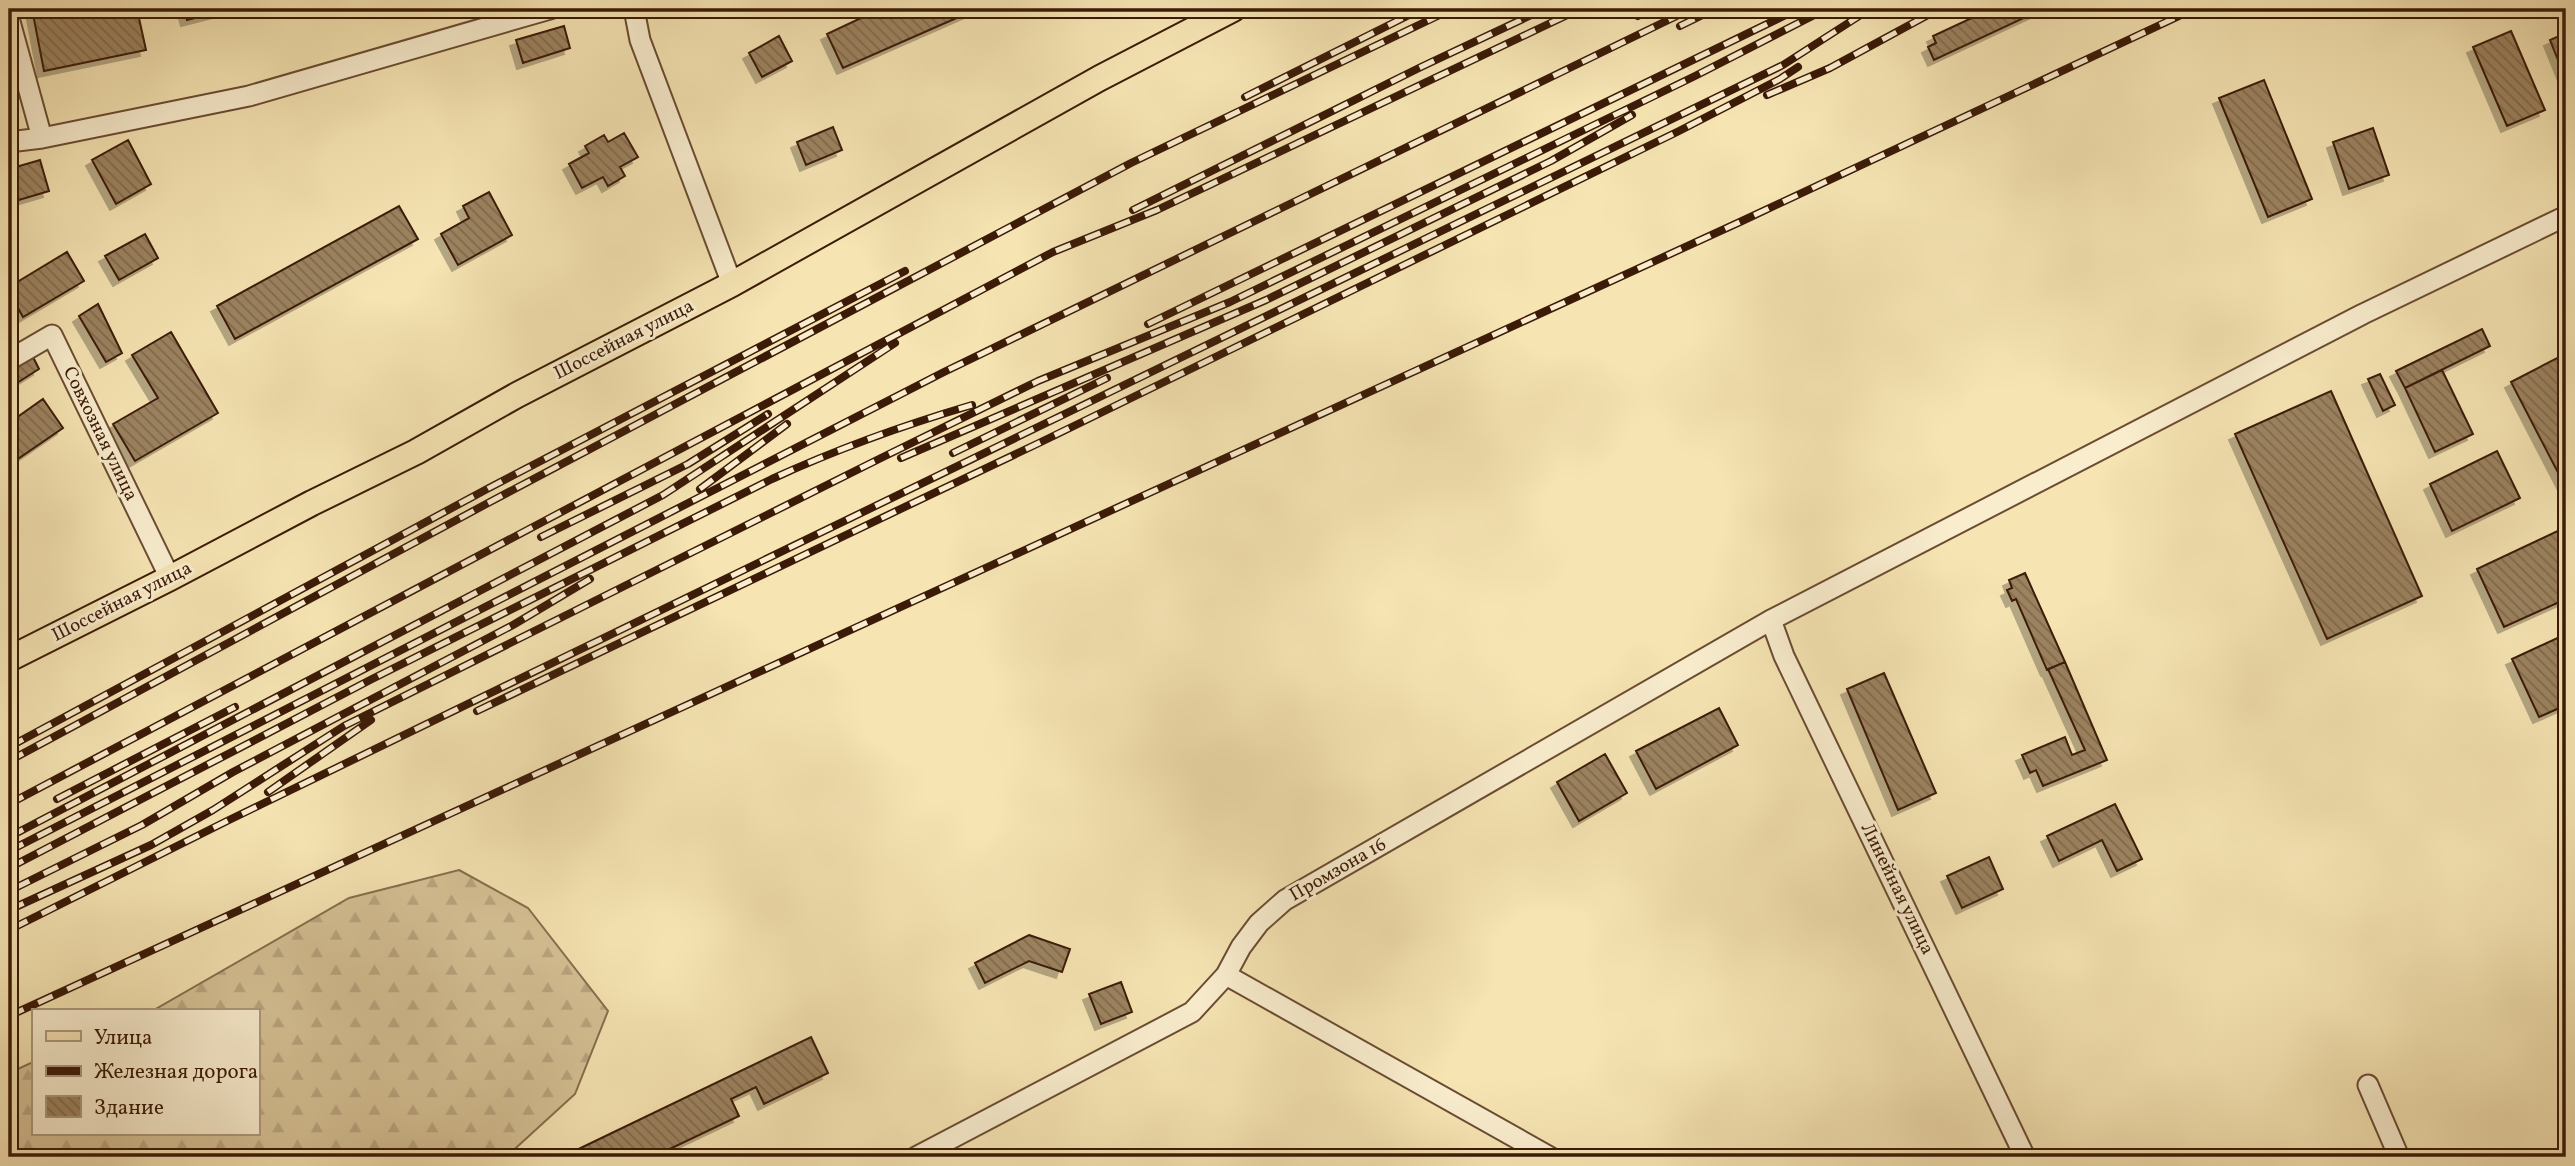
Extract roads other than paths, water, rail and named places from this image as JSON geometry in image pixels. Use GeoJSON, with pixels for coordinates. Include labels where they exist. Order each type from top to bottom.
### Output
{"type":"FeatureCollection","features":[{"type":"Feature","properties":{"kind":"main road","name":"Шоссейная улица"},"geometry":{"type":"LineString","coordinates":[[9,659],[416,452],[517,395],[732,284],[1100,78],[1233,9]]}},
{"type":"Feature","properties":{"kind":"street"},"geometry":{"type":"LineString","coordinates":[[9,142],[42,138],[249,96],[550,9]]}},
{"type":"Feature","properties":{"kind":"street"},"geometry":{"type":"LineString","coordinates":[[634,9],[640,40],[732,284]]}},
{"type":"Feature","properties":{"kind":"street"},"geometry":{"type":"LineString","coordinates":[[9,18],[42,138]]}},
{"type":"Feature","properties":{"kind":"street","name":"Промзона 16"},"geometry":{"type":"LineString","coordinates":[[916,1157],[936,1153],[1192,1012],[1226,975],[1241,947],[1259,923],[1285,900],[1771,620],[2351,321],[2566,216]]}},
{"type":"Feature","properties":{"kind":"street","name":"Совхозная улица"},"geometry":{"type":"LineString","coordinates":[[9,360],[52,335],[170,578]]}},
{"type":"Feature","properties":{"kind":"street","name":"Линейная улица"},"geometry":{"type":"LineString","coordinates":[[1771,620],[1784,656],[2025,1157]]}},
{"type":"Feature","properties":{"kind":"street"},"geometry":{"type":"LineString","coordinates":[[1226,975],[1550,1157]]}},
{"type":"Feature","properties":{"kind":"street"},"geometry":{"type":"LineString","coordinates":[[2368,1085],[2399,1157]]}},
{"type":"Feature","properties":{"kind":"railway"},"geometry":{"type":"LineString","coordinates":[[1245,97],[1421,9]]}},
{"type":"Feature","properties":{"kind":"railway"},"geometry":{"type":"LineString","coordinates":[[9,761],[488,503],[1131,163],[1452,9]]}},
{"type":"Feature","properties":{"kind":"railway"},"geometry":{"type":"LineString","coordinates":[[1133,210],[1544,9]]}},
{"type":"Feature","properties":{"kind":"railway"},"geometry":{"type":"LineString","coordinates":[[9,804],[1053,252],[1157,210],[1580,9]]}},
{"type":"Feature","properties":{"kind":"railway"},"geometry":{"type":"LineString","coordinates":[[1638,16],[1653,9]]}},
{"type":"Feature","properties":{"kind":"railway"},"geometry":{"type":"LineString","coordinates":[[9,851],[944,372],[1691,9]]}},
{"type":"Feature","properties":{"kind":"railway"},"geometry":{"type":"LineString","coordinates":[[1680,26],[1715,9]]}},
{"type":"Feature","properties":{"kind":"railway"},"geometry":{"type":"LineString","coordinates":[[1148,324],[1798,9]]}},
{"type":"Feature","properties":{"kind":"railway"},"geometry":{"type":"LineString","coordinates":[[9,910],[151,845],[213,810],[344,726],[879,459],[1038,381],[1230,302],[1695,76],[1826,9]]}},
{"type":"Feature","properties":{"kind":"railway"},"geometry":{"type":"LineString","coordinates":[[13,928],[227,821],[1783,65],[1870,9]]}},
{"type":"Feature","properties":{"kind":"railway"},"geometry":{"type":"LineString","coordinates":[[1767,95],[1830,68],[1939,9]]}},
{"type":"Feature","properties":{"kind":"railway"},"geometry":{"type":"LineString","coordinates":[[9,1016],[1742,221],[2194,9]]}},
{"type":"Feature","properties":{"kind":"railway"},"geometry":{"type":"LineString","coordinates":[[477,711],[1041,442],[1679,131],[1798,67]]}},
{"type":"Feature","properties":{"kind":"railway"},"geometry":{"type":"LineString","coordinates":[[901,458],[1266,300],[1551,161],[1632,115]]}},
{"type":"Feature","properties":{"kind":"railway"},"geometry":{"type":"LineString","coordinates":[[9,747],[487,489],[905,271]]}},
{"type":"Feature","properties":{"kind":"railway"},"geometry":{"type":"LineString","coordinates":[[9,837],[663,495],[895,343]]}},
{"type":"Feature","properties":{"kind":"railway"},"geometry":{"type":"LineString","coordinates":[[953,453],[1107,378]]}},
{"type":"Feature","properties":{"kind":"railway"},"geometry":{"type":"LineString","coordinates":[[9,868],[372,679],[772,479],[871,438],[972,405]]}},
{"type":"Feature","properties":{"kind":"railway"},"geometry":{"type":"LineString","coordinates":[[541,537],[688,464],[768,414]]}},
{"type":"Feature","properties":{"kind":"railway"},"geometry":{"type":"LineString","coordinates":[[700,489],[787,424]]}},
{"type":"Feature","properties":{"kind":"railway"},"geometry":{"type":"LineString","coordinates":[[15,888],[142,825],[233,772],[513,625],[590,579]]}},
{"type":"Feature","properties":{"kind":"railway"},"geometry":{"type":"LineString","coordinates":[[57,799],[235,707]]}},
{"type":"Feature","properties":{"kind":"railway"},"geometry":{"type":"LineString","coordinates":[[268,792],[371,720]]}}]}
